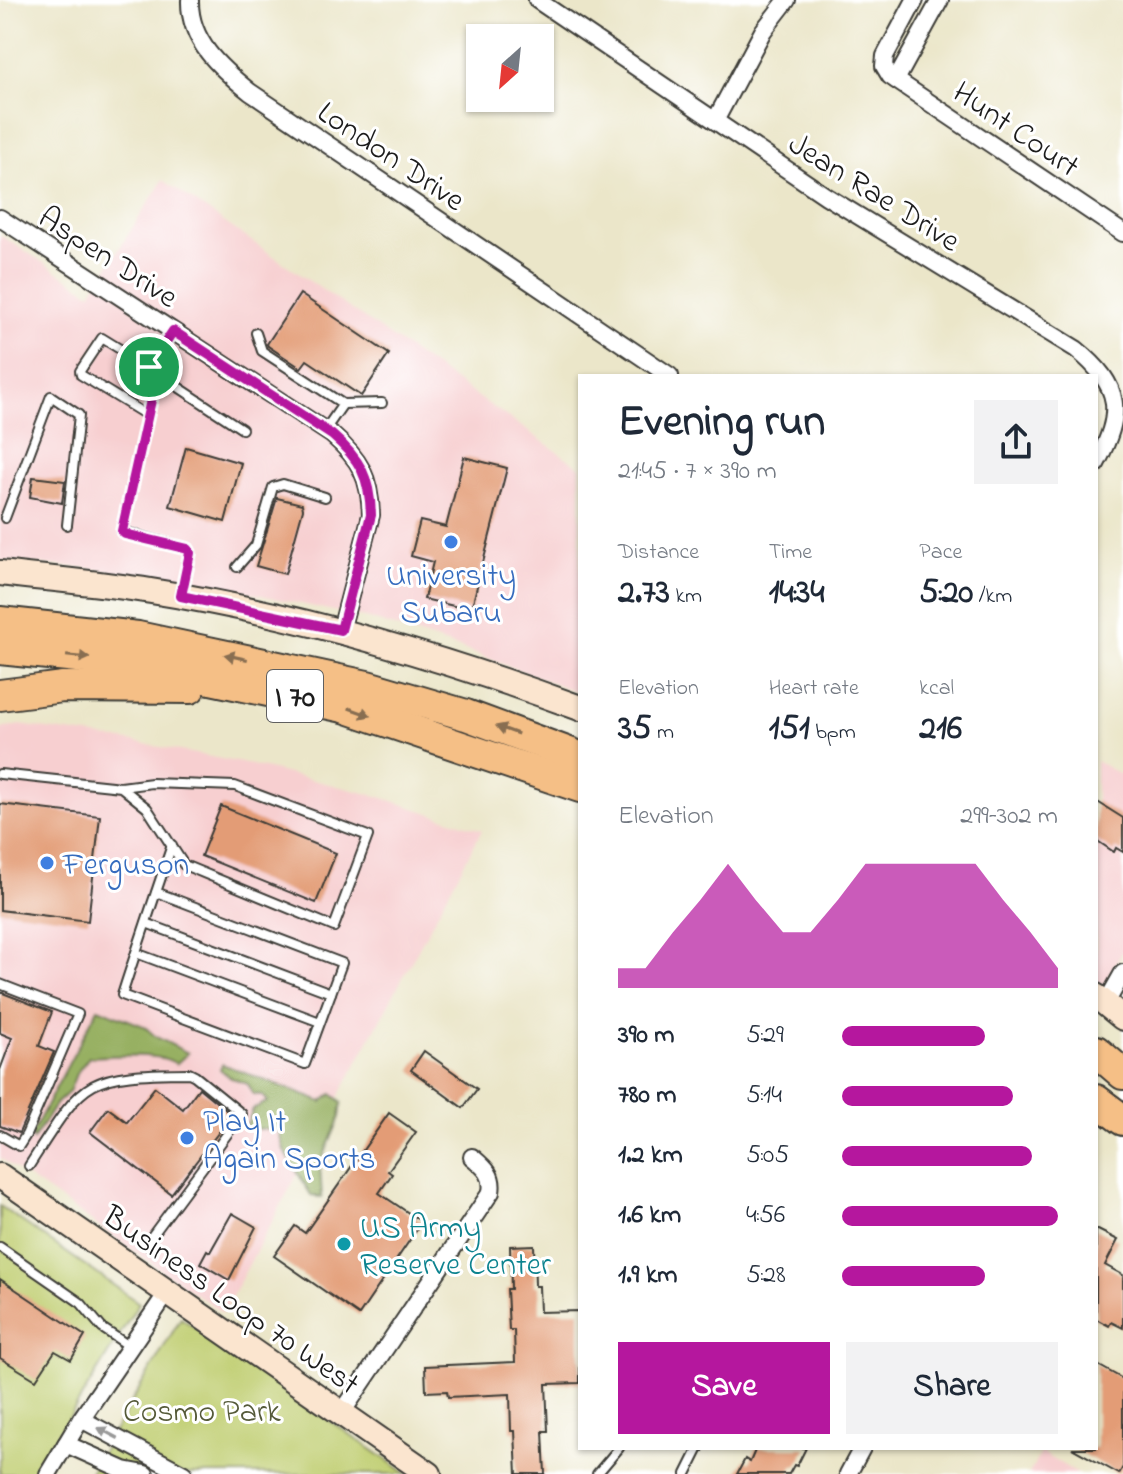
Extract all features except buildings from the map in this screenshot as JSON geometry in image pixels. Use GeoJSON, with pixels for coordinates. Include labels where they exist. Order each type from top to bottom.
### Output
{"type":"FeatureCollection","features":[{"type":"Feature","properties":{"kind":"highway","name":"I 70"},"geometry":{"type":"LineString","coordinates":[[6,619],[138,637],[367,686],[466,715],[578,756]]}},
{"type":"Feature","properties":{"kind":"highway","name":"I 70"},"geometry":{"type":"LineString","coordinates":[[0,649],[135,663],[344,707],[578,786]]}},
{"type":"Feature","properties":{"kind":"highway"},"geometry":{"type":"LineString","coordinates":[[0,695],[63,687],[255,688]]}},
{"type":"Feature","properties":{"kind":"highway"},"geometry":{"type":"LineString","coordinates":[[1098,1053],[1123,1074]]}},
{"type":"Feature","properties":{"kind":"highway"},"geometry":{"type":"LineString","coordinates":[[1098,1101],[1123,1120]]}},
{"type":"Feature","properties":{"kind":"street","name":"London Drive"},"geometry":{"type":"LineString","coordinates":[[190,0],[190,15],[202,43],[220,68],[250,92],[667,374]]}},
{"type":"Feature","properties":{"kind":"street","name":"Jean Rae Drive"},"geometry":{"type":"LineString","coordinates":[[537,0],[826,196],[1076,349],[1096,365],[1108,383],[1115,402],[1115,423],[1098,460]]}},
{"type":"Feature","properties":{"kind":"street"},"geometry":{"type":"LineString","coordinates":[[715,121],[763,31],[787,0]]}},
{"type":"Feature","properties":{"kind":"street","name":"Hunt Court"},"geometry":{"type":"LineString","coordinates":[[915,0],[885,56],[884,66],[890,76],[1123,233]]}},
{"type":"Feature","properties":{"kind":"street"},"geometry":{"type":"LineString","coordinates":[[896,80],[940,0]]}},
{"type":"Feature","properties":{"kind":"street","name":"Aspen Drive"},"geometry":{"type":"LineString","coordinates":[[3,226],[173,331],[325,430],[352,452],[364,472],[371,515],[341,630]]}},
{"type":"Feature","properties":{"kind":"street"},"geometry":{"type":"LineString","coordinates":[[0,573],[181,596],[341,630],[515,684],[578,707]]}},
{"type":"Feature","properties":{"kind":"street"},"geometry":{"type":"LineString","coordinates":[[1108,1006],[1123,973]]}},
{"type":"Feature","properties":{"kind":"street"},"geometry":{"type":"LineString","coordinates":[[341,1414],[491,1192],[493,1181],[487,1170],[472,1157]]}},
{"type":"Feature","properties":{"kind":"street","name":"Business Loop 70 West"},"geometry":{"type":"LineString","coordinates":[[6,1184],[429,1474]]}},
{"type":"Feature","properties":{"kind":"street"},"geometry":{"type":"LineString","coordinates":[[48,1474],[81,1419],[167,1293]]}},
{"type":"Feature","properties":{"kind":"street"},"geometry":{"type":"LineString","coordinates":[[81,1419],[184,1474]]}},
{"type":"Feature","properties":{"kind":"street"},"geometry":{"type":"LineString","coordinates":[[66,1444],[124,1470],[145,1474]]}},
{"type":"Feature","properties":{"kind":"street"},"geometry":{"type":"LineString","coordinates":[[848,1474],[861,1450]]}},
{"type":"Feature","properties":{"kind":"lane"},"geometry":{"type":"LineString","coordinates":[[149,367],[173,331]]}},
{"type":"Feature","properties":{"kind":"lane"},"geometry":{"type":"LineString","coordinates":[[256,333],[262,351],[343,404],[382,403]]}},
{"type":"Feature","properties":{"kind":"lane"},"geometry":{"type":"LineString","coordinates":[[148,416],[81,375],[80,371],[102,338],[242,429]]}},
{"type":"Feature","properties":{"kind":"lane"},"geometry":{"type":"LineString","coordinates":[[157,373],[122,531],[188,549],[190,553],[181,596]]}},
{"type":"Feature","properties":{"kind":"lane"},"geometry":{"type":"LineString","coordinates":[[5,518],[51,396],[79,415],[67,525]]}},
{"type":"Feature","properties":{"kind":"lane"},"geometry":{"type":"LineString","coordinates":[[325,430],[343,404]]}},
{"type":"Feature","properties":{"kind":"lane"},"geometry":{"type":"LineString","coordinates":[[237,567],[256,545],[273,487],[283,484],[325,497]]}},
{"type":"Feature","properties":{"kind":"lane"},"geometry":{"type":"LineString","coordinates":[[0,774],[121,787],[152,783],[235,786],[368,836],[334,927],[184,865],[147,808],[121,787]]}},
{"type":"Feature","properties":{"kind":"lane"},"geometry":{"type":"LineString","coordinates":[[156,892],[342,963],[305,1064],[122,995],[156,892],[172,845]]}},
{"type":"Feature","properties":{"kind":"lane"},"geometry":{"type":"LineString","coordinates":[[146,923],[331,993]]}},
{"type":"Feature","properties":{"kind":"lane"},"geometry":{"type":"LineString","coordinates":[[136,953],[320,1022]]}},
{"type":"Feature","properties":{"kind":"lane"},"geometry":{"type":"LineString","coordinates":[[0,984],[78,1014],[19,1146],[0,1135]]}},
{"type":"Feature","properties":{"kind":"lane"},"geometry":{"type":"LineString","coordinates":[[29,1166],[77,1095],[89,1086],[121,1075],[189,1073],[195,1076],[242,1114],[146,1244]]}},
{"type":"Feature","properties":{"kind":"lane"},"geometry":{"type":"LineString","coordinates":[[0,1247],[81,1303],[102,1328],[129,1346]]}},
{"type":"Feature","properties":{"kind":"lane"},"geometry":{"type":"LineString","coordinates":[[597,1474],[617,1450]]}},
{"type":"Feature","properties":{"kind":"lane"},"geometry":{"type":"LineString","coordinates":[[686,1474],[698,1450]]}},
{"type":"Feature","properties":{"kind":"shaded area"},"geometry":{"type":"Polygon","coordinates":[[[163,180],[578,466],[578,692],[460,648],[369,619],[247,592],[85,568],[0,561],[0,235],[91,293],[163,180]]]}},
{"type":"Feature","properties":{"kind":"shaded area"},"geometry":{"type":"Polygon","coordinates":[[[20,725],[129,741],[252,765],[377,796],[482,830],[223,1313],[0,1158],[0,729],[20,725]]]}},
{"type":"Feature","properties":{"kind":"shaded area"},"geometry":{"type":"Polygon","coordinates":[[[1098,762],[1123,776],[1123,950],[1103,987],[1098,984],[1098,762]]]}},
{"type":"Feature","properties":{"kind":"shaded area"},"geometry":{"type":"Polygon","coordinates":[[[1041,1452],[1078,1474],[1029,1474],[1041,1452]]]}},
{"type":"Feature","properties":{"kind":"green space"},"geometry":{"type":"Polygon","coordinates":[[[98,1008],[144,1026],[156,1037],[188,1053],[176,1064],[148,1056],[89,1057],[76,1074],[69,1092],[55,1105],[33,1140],[31,1135],[98,1008]]]}},
{"type":"Feature","properties":{"kind":"green space"},"geometry":{"type":"Polygon","coordinates":[[[222,1064],[322,1102],[332,1094],[342,1102],[340,1117],[320,1165],[322,1198],[311,1195],[284,1150],[278,1130],[245,1128],[253,1109],[267,1102],[262,1095],[253,1094],[248,1084],[231,1078],[220,1069],[222,1064]]]}},
{"type":"Feature","properties":{"kind":"green space"},"geometry":{"type":"Polygon","coordinates":[[[0,1206],[139,1303],[35,1474],[0,1474],[0,1206]]]}},
{"type":"Feature","properties":{"kind":"green space","name":"Cosmo Park"},"geometry":{"type":"Polygon","coordinates":[[[181,1318],[407,1474],[89,1474],[181,1318]]]}},
{"type":"Feature","properties":{"kind":"place","name":"University Subaru"},"geometry":{"type":"Point","coordinates":[451,542]}},
{"type":"Feature","properties":{"kind":"place","name":"Ferguson"},"geometry":{"type":"Point","coordinates":[47,863]}},
{"type":"Feature","properties":{"kind":"place","name":"Play It Again Sports"},"geometry":{"type":"Point","coordinates":[187,1138]}},
{"type":"Feature","properties":{"kind":"place","name":"US Army Reserve Center"},"geometry":{"type":"Point","coordinates":[344,1244]}},
{"type":"Feature","properties":{"kind":"route"},"geometry":{"type":"LineString","coordinates":[[173,331],[332,435],[352,452],[364,472],[371,515],[341,630],[181,596],[190,553],[188,549],[122,531],[157,373],[149,367],[173,331]]}}]}
